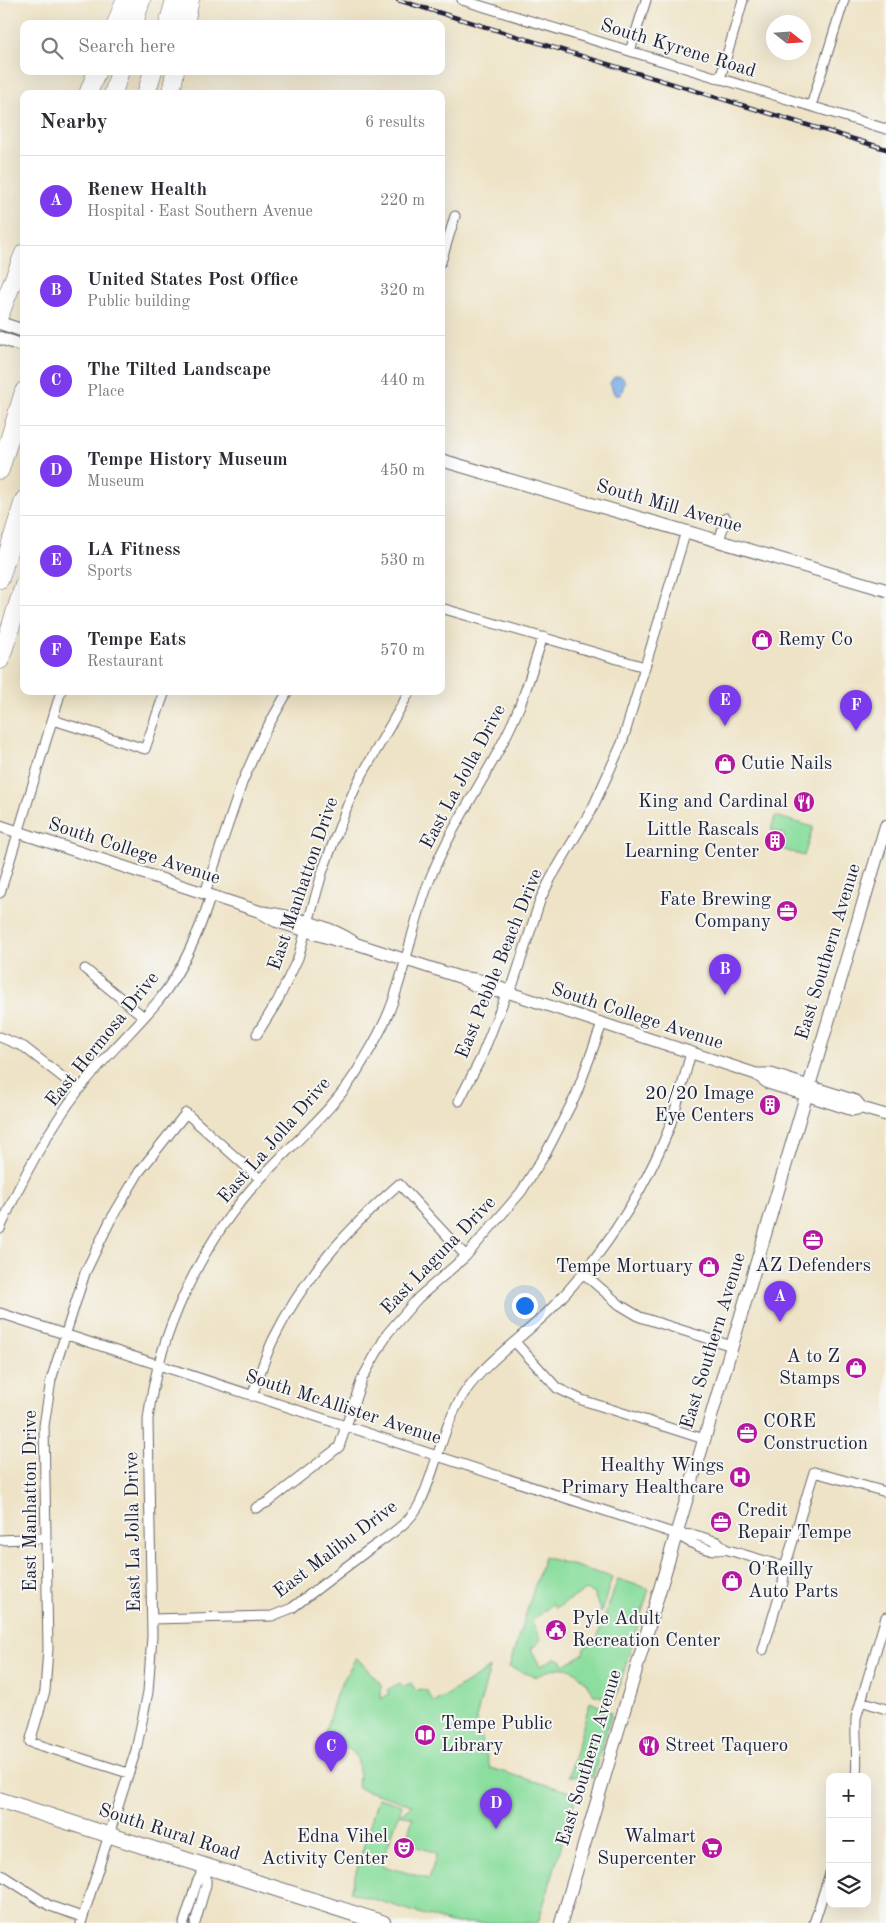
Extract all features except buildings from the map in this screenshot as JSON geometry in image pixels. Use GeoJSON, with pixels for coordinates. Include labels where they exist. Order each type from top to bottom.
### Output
{"type":"FeatureCollection","features":[{"type":"Feature","properties":{"kind":"highway"},"geometry":{"type":"LineString","coordinates":[[118,20],[126,0]]}},
{"type":"Feature","properties":{"kind":"highway"},"geometry":{"type":"LineString","coordinates":[[135,20],[141,0]]}},
{"type":"Feature","properties":{"kind":"highway"},"geometry":{"type":"LineString","coordinates":[[169,20],[175,0]]}},
{"type":"Feature","properties":{"kind":"highway"},"geometry":{"type":"LineString","coordinates":[[186,20],[190,0]]}},
{"type":"Feature","properties":{"kind":"highway"},"geometry":{"type":"LineString","coordinates":[[90,90],[95,75]]}},
{"type":"Feature","properties":{"kind":"highway"},"geometry":{"type":"LineString","coordinates":[[114,90],[119,75]]}},
{"type":"Feature","properties":{"kind":"highway"},"geometry":{"type":"LineString","coordinates":[[147,90],[152,75]]}},
{"type":"Feature","properties":{"kind":"highway"},"geometry":{"type":"LineString","coordinates":[[172,90],[174,75]]}},
{"type":"Feature","properties":{"kind":"highway"},"geometry":{"type":"LineString","coordinates":[[0,314],[20,262]]}},
{"type":"Feature","properties":{"kind":"highway"},"geometry":{"type":"LineString","coordinates":[[0,470],[20,404]]}},
{"type":"Feature","properties":{"kind":"highway"},"geometry":{"type":"LineString","coordinates":[[0,579],[20,513]]}},
{"type":"Feature","properties":{"kind":"highway"},"geometry":{"type":"LineString","coordinates":[[0,660],[20,598]]}},
{"type":"Feature","properties":{"kind":"main road"},"geometry":{"type":"LineString","coordinates":[[0,323],[20,330]]}},
{"type":"Feature","properties":{"kind":"main road"},"geometry":{"type":"LineString","coordinates":[[0,338],[20,344]]}},
{"type":"Feature","properties":{"kind":"main road","name":"South Mill Avenue"},"geometry":{"type":"LineString","coordinates":[[445,461],[886,590]]}},
{"type":"Feature","properties":{"kind":"main road","name":"East Southern Avenue"},"geometry":{"type":"LineString","coordinates":[[561,1923],[886,826]]}},
{"type":"Feature","properties":{"kind":"main road","name":"South Rural Road"},"geometry":{"type":"LineString","coordinates":[[0,1800],[382,1923]]}},
{"type":"Feature","properties":{"kind":"street","name":"South Kyrene Road"},"geometry":{"type":"LineString","coordinates":[[462,0],[886,129]]}},
{"type":"Feature","properties":{"kind":"street"},"geometry":{"type":"LineString","coordinates":[[630,51],[646,0]]}},
{"type":"Feature","properties":{"kind":"street"},"geometry":{"type":"LineString","coordinates":[[720,79],[743,0]]}},
{"type":"Feature","properties":{"kind":"street"},"geometry":{"type":"LineString","coordinates":[[811,106],[844,0]]}},
{"type":"Feature","properties":{"kind":"street"},"geometry":{"type":"LineString","coordinates":[[445,249],[455,216]]}},
{"type":"Feature","properties":{"kind":"street"},"geometry":{"type":"LineString","coordinates":[[719,541],[726,518]]}},
{"type":"Feature","properties":{"kind":"street","name":"East Pebble Beach Drive"},"geometry":{"type":"LineString","coordinates":[[459,1101],[481,1058],[506,992],[513,984],[544,892],[593,807],[616,758],[628,725],[686,531]]}},
{"type":"Feature","properties":{"kind":"street"},"geometry":{"type":"LineString","coordinates":[[445,609],[645,667]]}},
{"type":"Feature","properties":{"kind":"street","name":"East La Jolla Drive"},"geometry":{"type":"LineString","coordinates":[[82,1920],[136,1750],[148,1692],[152,1619],[148,1420],[152,1390],[175,1314],[201,1263],[229,1217],[260,1178],[329,1109],[361,1065],[392,1006],[429,880],[462,812],[491,763],[520,706],[543,637]]}},
{"type":"Feature","properties":{"kind":"street"},"geometry":{"type":"LineString","coordinates":[[0,893],[60,695]]}},
{"type":"Feature","properties":{"kind":"street"},"geometry":{"type":"LineString","coordinates":[[53,720],[145,749],[164,695]]}},
{"type":"Feature","properties":{"kind":"street","name":"East Hermosa Drive"},"geometry":{"type":"LineString","coordinates":[[0,1229],[30,1165],[79,1090],[144,1017],[172,982],[191,950],[242,782],[263,735],[286,695]]}},
{"type":"Feature","properties":{"kind":"street","name":"East Manhatton Drive"},"geometry":{"type":"LineString","coordinates":[[257,1034],[277,1002],[298,958],[322,870],[348,804],[358,782],[408,695]]}},
{"type":"Feature","properties":{"kind":"street","name":"South College Avenue"},"geometry":{"type":"LineString","coordinates":[[0,826],[258,911],[278,914],[306,927],[342,934],[357,944],[459,977],[474,986],[495,993],[506,992],[756,1074],[771,1074],[808,1091],[856,1101],[862,1108],[886,1115]]}},
{"type":"Feature","properties":{"kind":"street"},"geometry":{"type":"LineString","coordinates":[[85,969],[144,1017]]}},
{"type":"Feature","properties":{"kind":"street","name":"East Laguna Drive"},"geometry":{"type":"LineString","coordinates":[[256,1508],[268,1502],[339,1446],[362,1379],[388,1334],[418,1298],[466,1256],[522,1192],[547,1151],[576,1095],[602,1024]]}},
{"type":"Feature","properties":{"kind":"street"},"geometry":{"type":"LineString","coordinates":[[0,1037],[24,1047],[79,1090]]}},
{"type":"Feature","properties":{"kind":"street","name":"East Malibu Drive"},"geometry":{"type":"LineString","coordinates":[[152,1619],[272,1616],[292,1608],[404,1524],[419,1505],[438,1456],[448,1422],[465,1391],[486,1368],[548,1311],[583,1273],[614,1230],[642,1185],[666,1135],[691,1053]]}},
{"type":"Feature","properties":{"kind":"street","name":"East Manhatton Drive"},"geometry":{"type":"LineString","coordinates":[[128,1773],[30,1742],[44,1691],[48,1649],[44,1426],[51,1380],[85,1273],[110,1221],[139,1172],[186,1113],[260,1178]]}},
{"type":"Feature","properties":{"kind":"street"},"geometry":{"type":"LineString","coordinates":[[252,1396],[273,1339],[300,1290],[330,1250],[399,1184],[466,1256]]}},
{"type":"Feature","properties":{"kind":"street"},"geometry":{"type":"LineString","coordinates":[[583,1273],[620,1304],[640,1317],[732,1346]]}},
{"type":"Feature","properties":{"kind":"street","name":"South McAllister Avenue"},"geometry":{"type":"LineString","coordinates":[[0,1313],[676,1534],[692,1545],[714,1551],[725,1549],[785,1567]]}},
{"type":"Feature","properties":{"kind":"street"},"geometry":{"type":"LineString","coordinates":[[515,1342],[557,1388],[582,1400],[704,1439]]}},
{"type":"Feature","properties":{"kind":"street"},"geometry":{"type":"LineString","coordinates":[[763,1650],[783,1583],[785,1567],[814,1472],[886,1492]]}},
{"type":"Feature","properties":{"kind":"street"},"geometry":{"type":"LineString","coordinates":[[0,1540],[46,1538]]}},
{"type":"Feature","properties":{"kind":"street"},"geometry":{"type":"LineString","coordinates":[[856,1773],[858,1757],[855,1730],[856,1718],[886,1617]]}},
{"type":"Feature","properties":{"kind":"street"},"geometry":{"type":"LineString","coordinates":[[861,1701],[886,1709]]}},
{"type":"Feature","properties":{"kind":"street"},"geometry":{"type":"LineString","coordinates":[[184,1923],[197,1882],[206,1865]]}},
{"type":"Feature","properties":{"kind":"street"},"geometry":{"type":"LineString","coordinates":[[195,1923],[206,1885],[206,1865]]}},
{"type":"Feature","properties":{"kind":"street"},"geometry":{"type":"LineString","coordinates":[[0,1874],[50,1906],[82,1920]]}},
{"type":"Feature","properties":{"kind":"street"},"geometry":{"type":"LineString","coordinates":[[814,1923],[826,1886]]}},
{"type":"Feature","properties":{"kind":"green space"},"geometry":{"type":"Polygon","coordinates":[[[775,816],[813,827],[804,856],[781,849],[785,834],[771,830],[775,816]]]}},
{"type":"Feature","properties":{"kind":"green space"},"geometry":{"type":"Polygon","coordinates":[[[544,1557],[612,1577],[601,1613],[594,1594],[586,1590],[556,1608],[553,1604],[531,1621],[541,1640],[531,1649],[540,1666],[555,1658],[561,1660],[564,1665],[583,1654],[584,1647],[596,1641],[618,1579],[649,1589],[615,1700],[594,1695],[582,1678],[570,1669],[555,1669],[536,1677],[509,1667],[544,1557]]]}},
{"type":"Feature","properties":{"kind":"green space"},"geometry":{"type":"Polygon","coordinates":[[[356,1657],[381,1684],[381,1699],[389,1694],[387,1690],[400,1683],[402,1687],[411,1683],[416,1691],[420,1689],[427,1691],[434,1703],[490,1668],[476,1718],[490,1768],[577,1794],[538,1923],[451,1923],[350,1892],[378,1798],[402,1805],[383,1860],[383,1866],[429,1879],[437,1853],[405,1843],[413,1818],[400,1814],[412,1805],[358,1788],[359,1766],[354,1754],[343,1746],[323,1739],[336,1694],[356,1657]]]}},
{"type":"Feature","properties":{"kind":"green space"},"geometry":{"type":"Polygon","coordinates":[[[590,1702],[612,1712],[593,1777],[569,1776],[590,1702]]]}},
{"type":"Feature","properties":{"kind":"water"},"geometry":{"type":"Polygon","coordinates":[[[619,376],[625,382],[621,394],[617,396],[614,394],[610,383],[613,378],[619,376]]]}},
{"type":"Feature","properties":{"kind":"railway"},"geometry":{"type":"LineString","coordinates":[[398,0],[886,149]]}},
{"type":"Feature","properties":{"kind":"place","name":"Remy Co"},"geometry":{"type":"Point","coordinates":[762,640]}},
{"type":"Feature","properties":{"kind":"place","name":"LA Fitness"},"geometry":{"type":"Point","coordinates":[725,726]}},
{"type":"Feature","properties":{"kind":"place","name":"Tempe Eats"},"geometry":{"type":"Point","coordinates":[856,731]}},
{"type":"Feature","properties":{"kind":"place","name":"Cutie Nails"},"geometry":{"type":"Point","coordinates":[725,764]}},
{"type":"Feature","properties":{"kind":"place","name":"King and Cardinal"},"geometry":{"type":"Point","coordinates":[804,802]}},
{"type":"Feature","properties":{"kind":"place","name":"Little Rascals Learning Center"},"geometry":{"type":"Point","coordinates":[775,841]}},
{"type":"Feature","properties":{"kind":"place","name":"Fate Brewing Company"},"geometry":{"type":"Point","coordinates":[787,911]}},
{"type":"Feature","properties":{"kind":"place","name":"United States Post Office"},"geometry":{"type":"Point","coordinates":[725,995]}},
{"type":"Feature","properties":{"kind":"place","name":"20/20 Image Eye Centers"},"geometry":{"type":"Point","coordinates":[770,1105]}},
{"type":"Feature","properties":{"kind":"place","name":"AZ Defenders"},"geometry":{"type":"Point","coordinates":[813,1240]}},
{"type":"Feature","properties":{"kind":"place","name":"Tempe Mortuary"},"geometry":{"type":"Point","coordinates":[709,1267]}},
{"type":"Feature","properties":{"kind":"place","name":"Renew Health"},"geometry":{"type":"Point","coordinates":[780,1322]}},
{"type":"Feature","properties":{"kind":"place","name":"A to Z Stamps"},"geometry":{"type":"Point","coordinates":[856,1368]}},
{"type":"Feature","properties":{"kind":"place","name":"CORE Construction"},"geometry":{"type":"Point","coordinates":[747,1433]}},
{"type":"Feature","properties":{"kind":"place","name":"Healthy Wings Primary Healthcare"},"geometry":{"type":"Point","coordinates":[740,1477]}},
{"type":"Feature","properties":{"kind":"place","name":"Credit Repair Tempe"},"geometry":{"type":"Point","coordinates":[721,1522]}},
{"type":"Feature","properties":{"kind":"place","name":"O'Reilly Auto Parts"},"geometry":{"type":"Point","coordinates":[732,1581]}},
{"type":"Feature","properties":{"kind":"place","name":"Pyle Adult Recreation Center"},"geometry":{"type":"Point","coordinates":[556,1630]}},
{"type":"Feature","properties":{"kind":"place","name":"Tempe Public Library"},"geometry":{"type":"Point","coordinates":[425,1735]}},
{"type":"Feature","properties":{"kind":"place","name":"Street Taquero"},"geometry":{"type":"Point","coordinates":[649,1746]}},
{"type":"Feature","properties":{"kind":"place","name":"The Tilted Landscape"},"geometry":{"type":"Point","coordinates":[331,1772]}},
{"type":"Feature","properties":{"kind":"place","name":"Tempe History Museum"},"geometry":{"type":"Point","coordinates":[496,1829]}},
{"type":"Feature","properties":{"kind":"place","name":"Edna Vihel Activity Center"},"geometry":{"type":"Point","coordinates":[404,1848]}},
{"type":"Feature","properties":{"kind":"place","name":"Walmart Supercenter"},"geometry":{"type":"Point","coordinates":[712,1848]}}]}
